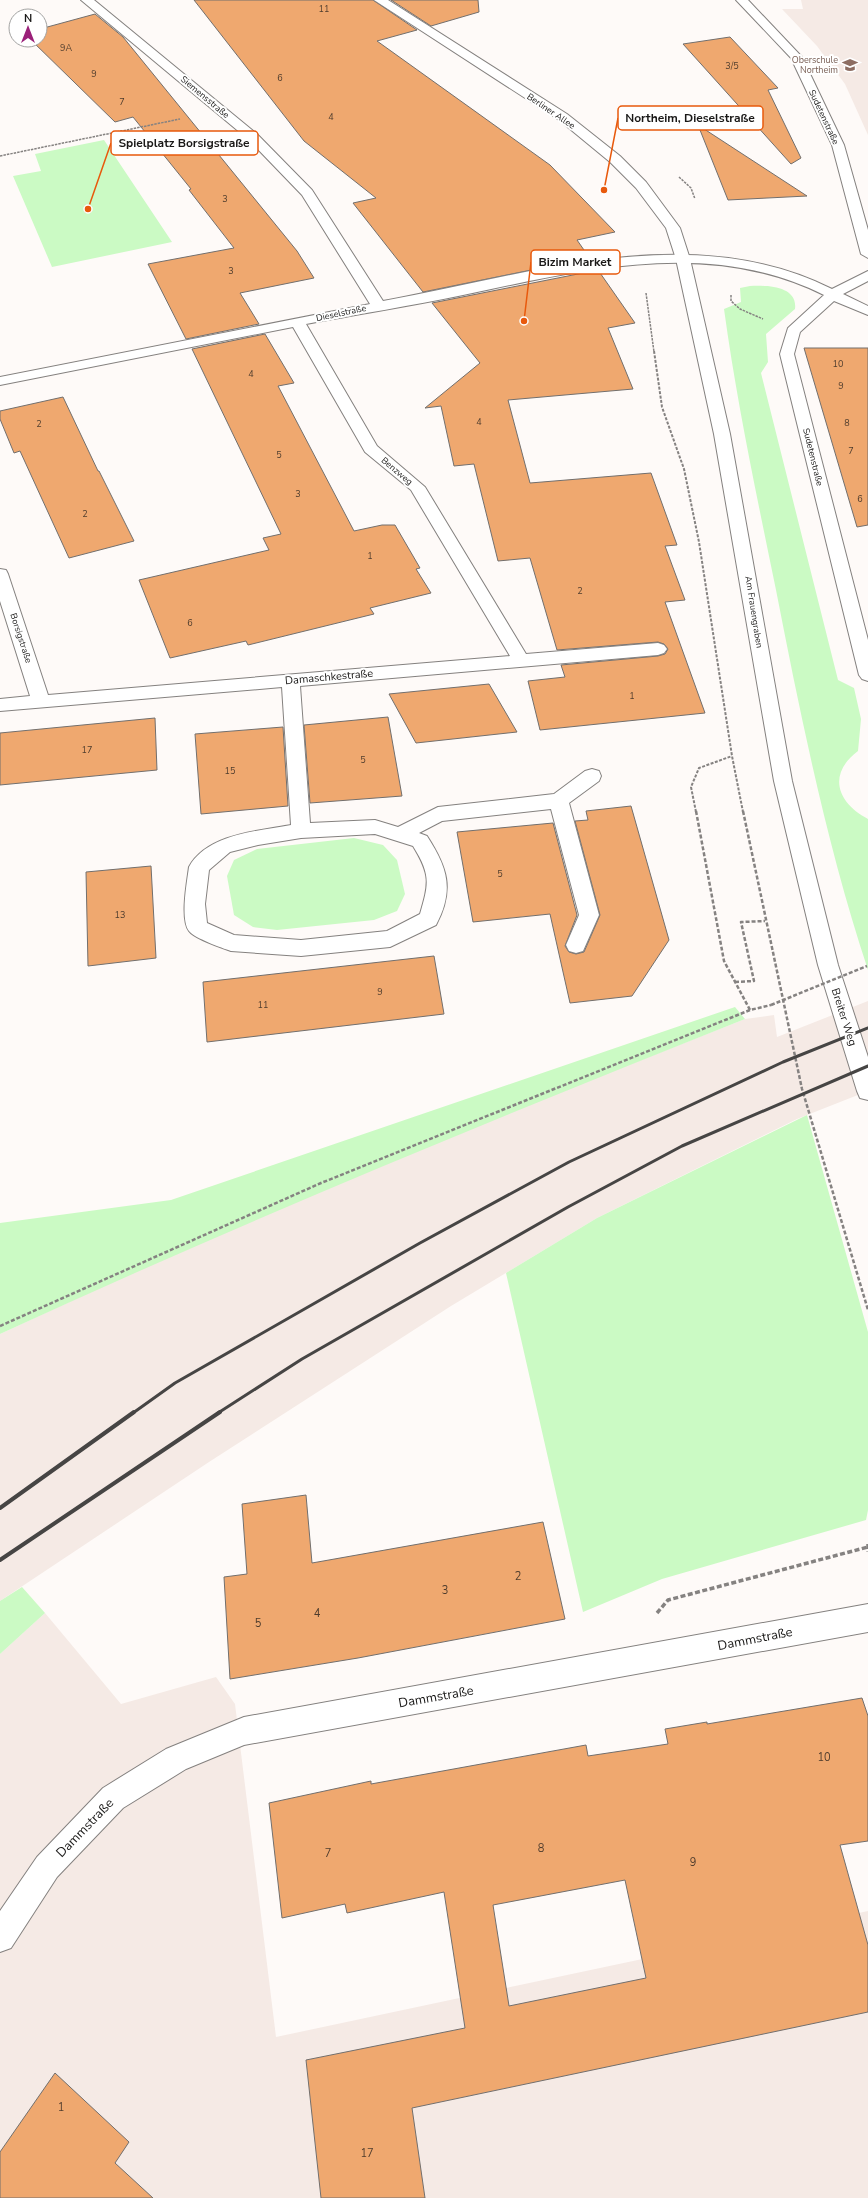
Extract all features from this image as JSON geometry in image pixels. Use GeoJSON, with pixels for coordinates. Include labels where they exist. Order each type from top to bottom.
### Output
{"type":"FeatureCollection","features":[{"type":"Feature","properties":{"kind":"street","name":"Siemensstraße"},"geometry":{"type":"LineString","coordinates":[[87,0],[253,137],[307,193],[378,305]]}},
{"type":"Feature","properties":{"kind":"street","name":"Berliner Allee"},"geometry":{"type":"LineString","coordinates":[[380,0],[563,117],[615,159],[641,185],[666,217],[673,228],[684,259]]}},
{"type":"Feature","properties":{"kind":"street","name":"Sudetenstraße"},"geometry":{"type":"LineString","coordinates":[[742,0],[796,57],[838,145],[868,254]]}},
{"type":"Feature","properties":{"kind":"street","name":"Dieselstraße"},"geometry":{"type":"LineString","coordinates":[[0,381],[298,323],[378,305],[602,264],[639,260],[684,259],[728,262],[760,268],[792,277],[833,294],[868,311]]}},
{"type":"Feature","properties":{"kind":"street","name":"Am Frauengraben"},"geometry":{"type":"LineString","coordinates":[[684,259],[722,434],[748,574],[763,674],[783,781],[828,965]]}},
{"type":"Feature","properties":{"kind":"street","name":"Sudetenstraße"},"geometry":{"type":"LineString","coordinates":[[868,275],[833,294],[793,331],[788,354],[868,675]]}},
{"type":"Feature","properties":{"kind":"street","name":"Benzweg"},"geometry":{"type":"LineString","coordinates":[[298,323],[371,449],[417,487],[521,660]]}},
{"type":"Feature","properties":{"kind":"street","name":"Borsigstraße"},"geometry":{"type":"LineString","coordinates":[[0,574],[41,702]]}},
{"type":"Feature","properties":{"kind":"street","name":"Damaschkestraße"},"geometry":{"type":"LineString","coordinates":[[0,705],[658,649]]}},
{"type":"Feature","properties":{"kind":"street"},"geometry":{"type":"LineString","coordinates":[[291,680],[301,831]]}},
{"type":"Feature","properties":{"kind":"street"},"geometry":{"type":"LineString","coordinates":[[399,834],[438,814],[559,801],[592,776]]}},
{"type":"Feature","properties":{"kind":"street"},"geometry":{"type":"LineString","coordinates":[[559,801],[589,915],[576,945]]}},
{"type":"Feature","properties":{"kind":"street"},"geometry":{"type":"LineString","coordinates":[[375,827],[399,834],[420,841],[433,862],[438,888],[429,919],[390,939],[301,948],[230,943],[198,927],[195,904],[199,867],[224,846],[301,831],[375,827]]}},
{"type":"Feature","properties":{"kind":"street","name":"Breiter Weg"},"geometry":{"type":"LineString","coordinates":[[828,965],[868,1091]]}},
{"type":"Feature","properties":{"kind":"street","name":"Dammstraße"},"geometry":{"type":"LineString","coordinates":[[0,1937],[47,1867],[113,1798],[176,1760],[244,1731],[868,1618]]}},
{"type":"Feature","properties":{"kind":"path"},"geometry":{"type":"LineString","coordinates":[[0,156],[220,110]]}},
{"type":"Feature","properties":{"kind":"path"},"geometry":{"type":"LineString","coordinates":[[648,300],[662,407],[684,469],[699,542],[732,756],[765,921],[802,1089],[868,1310]]}},
{"type":"Feature","properties":{"kind":"path"},"geometry":{"type":"LineString","coordinates":[[732,756],[699,768],[691,788],[724,961],[750,1010]]}},
{"type":"Feature","properties":{"kind":"path"},"geometry":{"type":"LineString","coordinates":[[735,982],[754,981],[741,922],[765,921]]}},
{"type":"Feature","properties":{"kind":"path"},"geometry":{"type":"LineString","coordinates":[[0,1326],[321,1183],[750,1010],[771,1005],[867,966]]}},
{"type":"Feature","properties":{"kind":"path"},"geometry":{"type":"LineString","coordinates":[[653,1617],[668,1600],[868,1546],[868,1552]]}},
{"type":"Feature","properties":{"kind":"shaded area","name":"Oberschule Northeim"},"geometry":{"type":"Polygon","coordinates":[[[801,0],[868,0],[868,135],[845,84],[817,46],[782,9],[803,9],[801,0]]]}},
{"type":"Feature","properties":{"kind":"shaded area"},"geometry":{"type":"Polygon","coordinates":[[[868,1001],[868,1091],[797,1119],[597,1218],[451,1306],[209,1462],[0,1601],[0,1334],[145,1267],[324,1190],[545,1098],[745,1019],[774,1015],[777,1037],[868,1001]]]}},
{"type":"Feature","properties":{"kind":"shaded area"},"geometry":{"type":"Polygon","coordinates":[[[45,1613],[121,1704],[216,1677],[235,1704],[276,2037],[868,1911],[868,2198],[0,2198],[0,1654],[45,1613]]]}},
{"type":"Feature","properties":{"kind":"green space"},"geometry":{"type":"Polygon","coordinates":[[[104,140],[172,242],[52,267],[13,176],[41,171],[35,154],[104,140]]]}},
{"type":"Feature","properties":{"kind":"green space"},"geometry":{"type":"Polygon","coordinates":[[[750,286],[780,288],[787,291],[795,301],[795,309],[766,334],[768,362],[761,373],[838,680],[854,688],[861,719],[858,751],[848,760],[842,769],[839,778],[843,797],[849,805],[868,819],[868,970],[853,923],[827,829],[805,734],[735,380],[724,309],[741,302],[740,288],[750,286]]]}},
{"type":"Feature","properties":{"kind":"green space"},"geometry":{"type":"Polygon","coordinates":[[[354,838],[383,845],[397,860],[405,894],[397,911],[374,920],[277,930],[253,927],[234,915],[227,876],[234,860],[257,849],[354,838]]]}},
{"type":"Feature","properties":{"kind":"green space"},"geometry":{"type":"Polygon","coordinates":[[[735,1007],[745,1019],[277,1211],[0,1334],[0,1223],[171,1200],[735,1007]]]}},
{"type":"Feature","properties":{"kind":"green space"},"geometry":{"type":"Polygon","coordinates":[[[807,1115],[868,1332],[868,1510],[866,1520],[662,1579],[583,1612],[506,1273],[597,1218],[807,1115]]]}},
{"type":"Feature","properties":{"kind":"green space"},"geometry":{"type":"Polygon","coordinates":[[[22,1587],[45,1613],[0,1654],[0,1601],[22,1587]]]}},
{"type":"Feature","properties":{"kind":"building"},"geometry":{"type":"Polygon","coordinates":[[[194,0],[373,0],[417,30],[377,41],[550,165],[615,232],[577,240],[591,260],[551,266],[423,292],[353,203],[376,198],[304,141],[194,0]]]}},
{"type":"Feature","properties":{"kind":"building"},"geometry":{"type":"Polygon","coordinates":[[[391,0],[478,0],[479,12],[431,26],[391,0]]]}},
{"type":"Feature","properties":{"kind":"building"},"geometry":{"type":"Polygon","coordinates":[[[95,14],[123,37],[297,251],[314,278],[240,293],[259,324],[186,339],[148,264],[234,248],[189,190],[191,189],[133,117],[115,122],[39,48],[48,48],[48,27],[95,14]]]}},
{"type":"Feature","properties":{"kind":"building"},"geometry":{"type":"Polygon","coordinates":[[[730,37],[778,88],[768,90],[801,158],[791,164],[683,44],[730,37]]]}},
{"type":"Feature","properties":{"kind":"building"},"geometry":{"type":"Polygon","coordinates":[[[698,125],[807,196],[728,200],[698,125]]]}},
{"type":"Feature","properties":{"kind":"building"},"geometry":{"type":"Polygon","coordinates":[[[598,270],[635,323],[608,328],[633,389],[508,400],[530,483],[651,473],[677,545],[665,546],[685,600],[665,602],[705,713],[540,730],[528,681],[565,677],[561,665],[658,656],[665,654],[668,649],[664,644],[658,642],[557,650],[530,558],[498,561],[474,464],[454,466],[441,406],[425,408],[480,363],[432,303],[598,270]]]}},
{"type":"Feature","properties":{"kind":"building"},"geometry":{"type":"Polygon","coordinates":[[[265,334],[294,383],[278,386],[354,531],[382,525],[395,525],[420,568],[416,569],[431,593],[370,608],[374,614],[248,645],[246,641],[170,658],[139,580],[269,550],[263,538],[281,534],[192,349],[265,334]]]}},
{"type":"Feature","properties":{"kind":"building"},"geometry":{"type":"Polygon","coordinates":[[[804,348],[868,348],[868,525],[857,527],[804,348]]]}},
{"type":"Feature","properties":{"kind":"building"},"geometry":{"type":"Polygon","coordinates":[[[63,397],[98,471],[134,541],[69,558],[20,451],[14,453],[0,419],[0,411],[63,397]]]}},
{"type":"Feature","properties":{"kind":"building"},"geometry":{"type":"Polygon","coordinates":[[[489,684],[517,732],[416,743],[389,694],[489,684]]]}},
{"type":"Feature","properties":{"kind":"building"},"geometry":{"type":"Polygon","coordinates":[[[388,717],[402,796],[310,803],[304,725],[388,717]]]}},
{"type":"Feature","properties":{"kind":"building"},"geometry":{"type":"Polygon","coordinates":[[[155,718],[157,770],[0,785],[0,733],[155,718]]]}},
{"type":"Feature","properties":{"kind":"building"},"geometry":{"type":"Polygon","coordinates":[[[283,727],[288,806],[201,814],[195,734],[283,727]]]}},
{"type":"Feature","properties":{"kind":"building"},"geometry":{"type":"Polygon","coordinates":[[[631,806],[669,940],[632,996],[570,1003],[550,914],[473,922],[457,832],[553,823],[577,915],[565,946],[569,952],[576,954],[584,952],[600,915],[575,821],[588,820],[586,811],[631,806]]]}},
{"type":"Feature","properties":{"kind":"building"},"geometry":{"type":"Polygon","coordinates":[[[151,866],[156,958],[88,966],[86,872],[151,866]]]}},
{"type":"Feature","properties":{"kind":"building"},"geometry":{"type":"Polygon","coordinates":[[[434,956],[444,1014],[207,1042],[203,982],[434,956]]]}},
{"type":"Feature","properties":{"kind":"building"},"geometry":{"type":"Polygon","coordinates":[[[306,1495],[312,1563],[543,1522],[565,1619],[358,1658],[230,1679],[224,1577],[247,1574],[242,1504],[306,1495]]]}},
{"type":"Feature","properties":{"kind":"building"},"geometry":{"type":"Polygon","coordinates":[[[862,1698],[868,1716],[868,1841],[840,1845],[868,1945],[868,2012],[412,2108],[425,2198],[321,2198],[306,2060],[465,2028],[444,1892],[347,1913],[345,1904],[282,1918],[269,1803],[371,1781],[371,1784],[586,1745],[588,1756],[668,1744],[665,1729],[707,1722],[707,1724],[862,1698]],[[625,1880],[493,1905],[509,2006],[646,1978],[625,1880]]]}},
{"type":"Feature","properties":{"kind":"building"},"geometry":{"type":"Polygon","coordinates":[[[55,2073],[129,2142],[115,2163],[153,2198],[0,2198],[0,2152],[55,2073]]]}},
{"type":"Feature","properties":{"kind":"railway"},"geometry":{"type":"LineString","coordinates":[[133,1413],[175,1383],[420,1243],[569,1162],[783,1062],[868,1028]]}},
{"type":"Feature","properties":{"kind":"railway"},"geometry":{"type":"LineString","coordinates":[[218,1413],[302,1359],[568,1207],[682,1146],[868,1066]]}},
{"type":"Feature","properties":{"kind":"railway"},"geometry":{"type":"LineString","coordinates":[[0,1508],[134,1412]]}},
{"type":"Feature","properties":{"kind":"railway"},"geometry":{"type":"LineString","coordinates":[[0,1560],[220,1412]]}},
{"type":"Feature","properties":{"kind":"place","name":"Oberschule Northeim"},"geometry":{"type":"Point","coordinates":[850,65]}},
{"type":"Feature","properties":{"kind":"place","name":"Northeim, Dieselstraße"},"geometry":{"type":"Point","coordinates":[604,190]}},
{"type":"Feature","properties":{"kind":"place","name":"Spielplatz Borsigstraße"},"geometry":{"type":"Point","coordinates":[88,209]}},
{"type":"Feature","properties":{"kind":"place","name":"Bizim Market"},"geometry":{"type":"Point","coordinates":[524,321]}}]}
